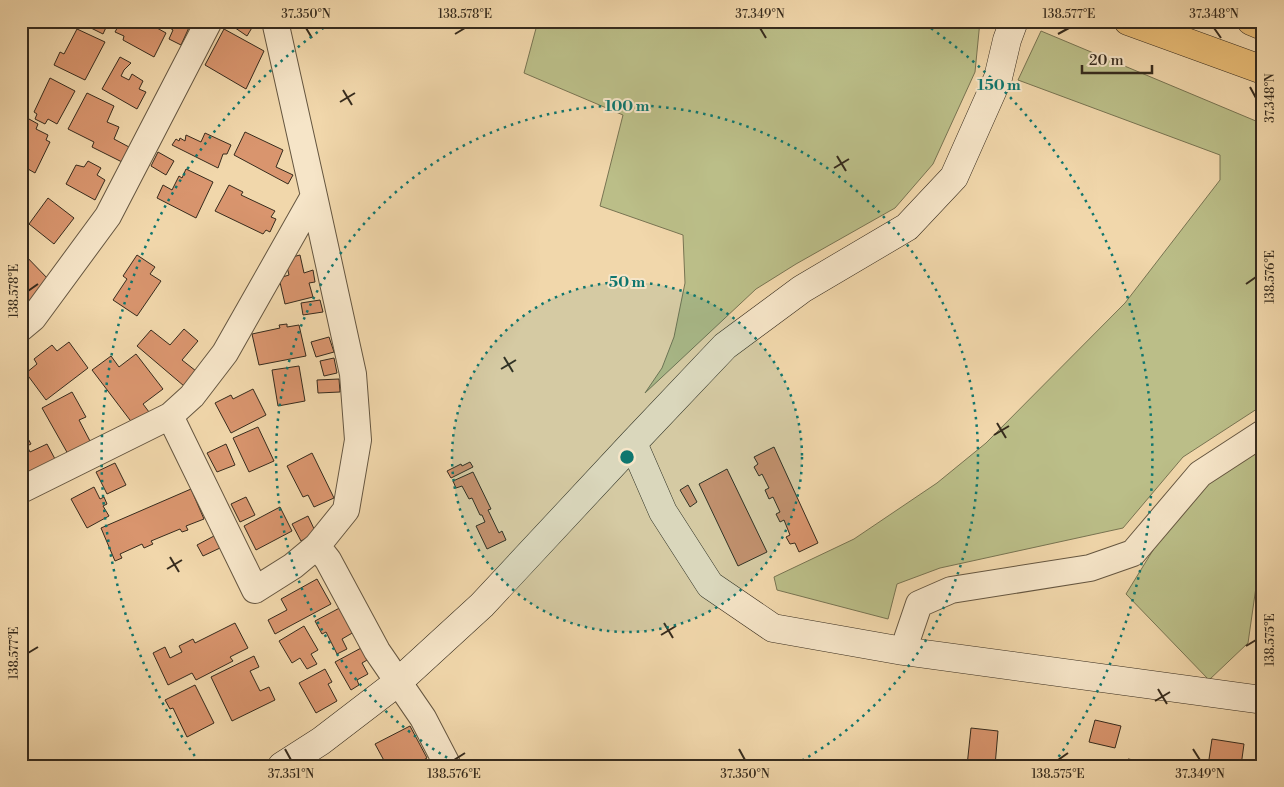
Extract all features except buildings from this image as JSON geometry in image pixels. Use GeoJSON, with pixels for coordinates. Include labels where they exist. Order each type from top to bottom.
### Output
{"type":"FeatureCollection","features":[{"type":"Feature","properties":{"kind":"highway"},"geometry":{"type":"LineString","coordinates":[[1128,21],[1263,70]]}},
{"type":"Feature","properties":{"kind":"highway"},"geometry":{"type":"LineString","coordinates":[[1251,21],[1263,26]]}},
{"type":"Feature","properties":{"kind":"street"},"geometry":{"type":"LineString","coordinates":[[21,328],[33,318],[108,216],[209,21]]}},
{"type":"Feature","properties":{"kind":"street"},"geometry":{"type":"LineString","coordinates":[[170,416],[255,590],[293,566],[317,546],[346,510],[358,440],[353,374],[274,21]]}},
{"type":"Feature","properties":{"kind":"street"},"geometry":{"type":"LineString","coordinates":[[282,766],[321,741],[398,682],[482,605],[725,346],[802,289],[907,227],[954,177],[998,78],[1011,31]]}},
{"type":"Feature","properties":{"kind":"street"},"geometry":{"type":"LineString","coordinates":[[21,490],[170,416],[192,396],[225,353],[314,196]]}},
{"type":"Feature","properties":{"kind":"street"},"geometry":{"type":"LineString","coordinates":[[903,651],[919,604],[951,590],[1090,568],[1133,553],[1200,474],[1263,433]]}},
{"type":"Feature","properties":{"kind":"street"},"geometry":{"type":"LineString","coordinates":[[633,443],[663,512],[710,585],[773,628],[903,651],[1263,700]]}},
{"type":"Feature","properties":{"kind":"street"},"geometry":{"type":"LineString","coordinates":[[317,546],[328,560],[376,651],[423,718],[448,766]]}},
{"type":"Feature","properties":{"kind":"green space"},"geometry":{"type":"Polygon","coordinates":[[[538,21],[980,21],[975,72],[933,164],[895,208],[756,289],[645,393],[662,368],[674,337],[685,283],[683,235],[600,206],[623,115],[524,73],[538,21]]]}},
{"type":"Feature","properties":{"kind":"green space"},"geometry":{"type":"Polygon","coordinates":[[[1041,31],[1263,124],[1263,405],[1183,457],[1123,528],[940,568],[897,584],[888,619],[777,590],[774,577],[854,539],[937,483],[986,443],[1125,303],[1220,180],[1220,155],[1018,80],[1041,31]]]}},
{"type":"Feature","properties":{"kind":"green space"},"geometry":{"type":"Polygon","coordinates":[[[1263,433],[1263,538],[1248,643],[1209,680],[1126,594],[1200,474],[1263,433]]]}}]}
